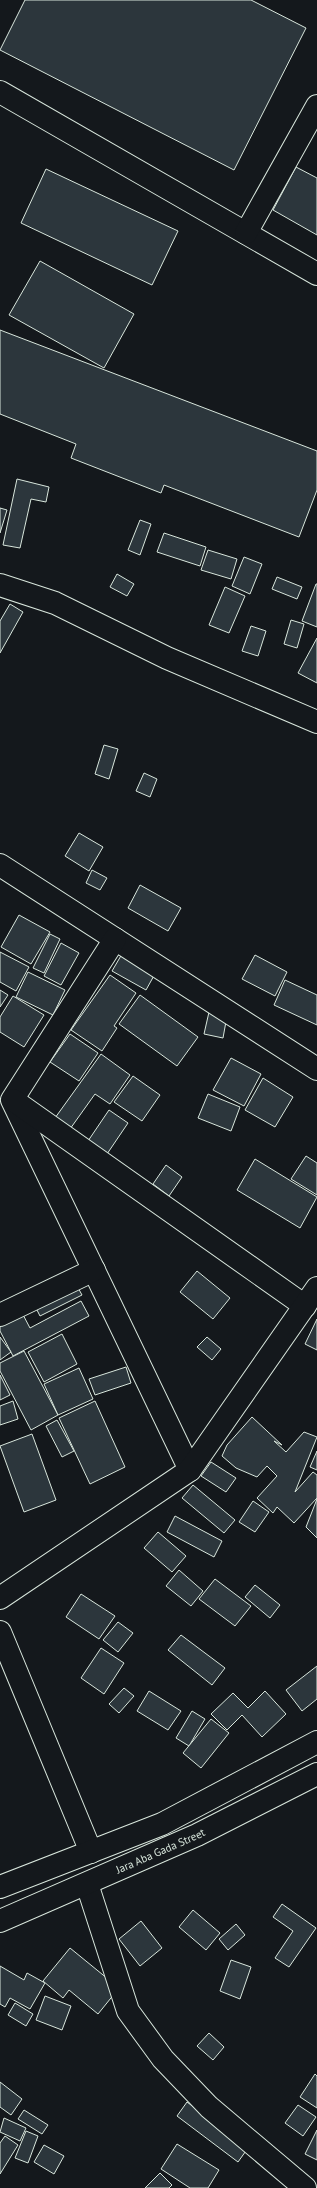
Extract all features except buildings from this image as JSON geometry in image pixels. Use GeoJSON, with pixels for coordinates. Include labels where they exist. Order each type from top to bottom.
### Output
{"type":"FeatureCollection","features":[{"type":"Feature","properties":{"kind":"street"},"geometry":{"type":"LineString","coordinates":[[0,92],[317,274]]}},
{"type":"Feature","properties":{"kind":"street"},"geometry":{"type":"LineString","coordinates":[[246,234],[317,106]]}},
{"type":"Feature","properties":{"kind":"street"},"geometry":{"type":"LineString","coordinates":[[0,585],[56,603],[167,658],[317,722]]}},
{"type":"Feature","properties":{"kind":"street"},"geometry":{"type":"LineString","coordinates":[[0,865],[317,1069]]}},
{"type":"Feature","properties":{"kind":"street"},"geometry":{"type":"LineString","coordinates":[[6,1096],[115,939]]}},
{"type":"Feature","properties":{"kind":"street"},"geometry":{"type":"LineString","coordinates":[[6,1096],[94,1270],[190,1470]]}},
{"type":"Feature","properties":{"kind":"street"},"geometry":{"type":"LineString","coordinates":[[6,1096],[306,1306]]}},
{"type":"Feature","properties":{"kind":"street"},"geometry":{"type":"LineString","coordinates":[[0,1315],[94,1270]]}},
{"type":"Feature","properties":{"kind":"street"},"geometry":{"type":"LineString","coordinates":[[0,1598],[190,1470],[306,1306],[317,1288]]}},
{"type":"Feature","properties":{"kind":"street"},"geometry":{"type":"LineString","coordinates":[[0,1632],[91,1852]]}},
{"type":"Feature","properties":{"kind":"street"},"geometry":{"type":"LineString","coordinates":[[0,1886],[162,1824],[317,1742]]}},
{"type":"Feature","properties":{"kind":"street","name":"Jara Aba Gada Street"},"geometry":{"type":"LineString","coordinates":[[0,1921],[197,1835],[317,1774]]}},
{"type":"Feature","properties":{"kind":"street"},"geometry":{"type":"LineString","coordinates":[[87,1884],[128,2011],[158,2053],[209,2107],[305,2188]]}}]}
